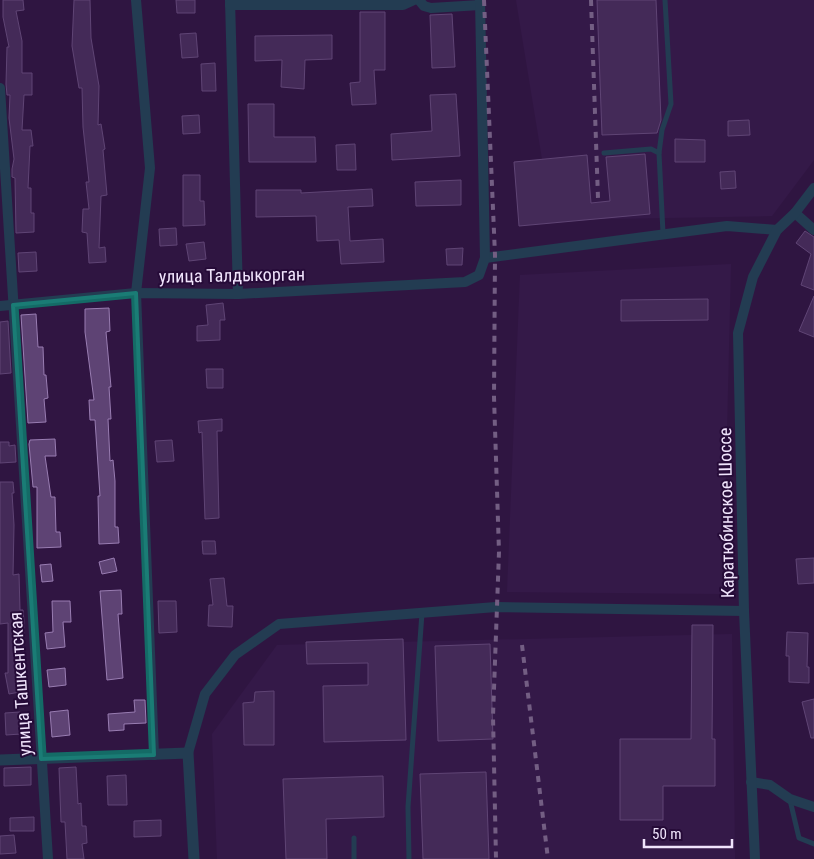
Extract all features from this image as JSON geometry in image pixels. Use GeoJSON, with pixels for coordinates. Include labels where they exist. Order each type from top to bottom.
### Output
{"type":"FeatureCollection","features":[{"type":"Feature","properties":{"kind":"street"},"geometry":{"type":"LineString","coordinates":[[136,0],[150,168],[136,293],[154,755]]}},
{"type":"Feature","properties":{"kind":"street"},"geometry":{"type":"LineString","coordinates":[[238,294],[230,3],[403,6],[414,0]]}},
{"type":"Feature","properties":{"kind":"street"},"geometry":{"type":"LineString","coordinates":[[419,0],[424,6],[431,8],[480,2],[485,258],[662,233],[727,226],[777,230]]}},
{"type":"Feature","properties":{"kind":"street","name":"улица Ташкентская"},"geometry":{"type":"LineString","coordinates":[[0,88],[12,305],[48,859]]}},
{"type":"Feature","properties":{"kind":"street","name":"Каратюбинское Шоссе"},"geometry":{"type":"LineString","coordinates":[[754,859],[744,611],[738,333],[753,277],[777,230],[795,213],[814,188]]}},
{"type":"Feature","properties":{"kind":"street"},"geometry":{"type":"LineString","coordinates":[[795,213],[814,230]]}},
{"type":"Feature","properties":{"kind":"street","name":"улица Талдыкорган"},"geometry":{"type":"LineString","coordinates":[[0,306],[136,293],[238,294],[465,282],[478,275],[485,258]]}},
{"type":"Feature","properties":{"kind":"street"},"geometry":{"type":"LineString","coordinates":[[194,859],[188,754],[205,694],[235,655],[279,624],[496,608],[744,611]]}},
{"type":"Feature","properties":{"kind":"street"},"geometry":{"type":"LineString","coordinates":[[0,760],[188,754]]}},
{"type":"Feature","properties":{"kind":"street"},"geometry":{"type":"LineString","coordinates":[[751,782],[770,785],[790,800],[814,807]]}},
{"type":"Feature","properties":{"kind":"lane"},"geometry":{"type":"LineString","coordinates":[[662,233],[658,153],[662,130],[671,104],[665,0]]}},
{"type":"Feature","properties":{"kind":"lane"},"geometry":{"type":"LineString","coordinates":[[604,153],[651,149],[658,153]]}},
{"type":"Feature","properties":{"kind":"lane"},"geometry":{"type":"LineString","coordinates":[[409,859],[408,807],[422,613]]}},
{"type":"Feature","properties":{"kind":"lane"},"geometry":{"type":"LineString","coordinates":[[790,800],[799,838],[814,844]]}},
{"type":"Feature","properties":{"kind":"lane"},"geometry":{"type":"LineString","coordinates":[[354,838],[354,859]]}},
{"type":"Feature","properties":{"kind":"highlighted area"},"geometry":{"type":"Polygon","coordinates":[[[136,293],[154,755],[41,759],[13,305],[136,293]]]}},
{"type":"Feature","properties":{"kind":"shaded area"},"geometry":{"type":"Polygon","coordinates":[[[516,0],[814,0],[814,160],[772,216],[552,220],[516,0]]]}},
{"type":"Feature","properties":{"kind":"shaded area"},"geometry":{"type":"Polygon","coordinates":[[[731,264],[723,594],[507,592],[520,275],[731,264]]]}},
{"type":"Feature","properties":{"kind":"shaded area"},"geometry":{"type":"Polygon","coordinates":[[[732,634],[735,859],[217,859],[212,734],[277,645],[732,634]]]}},
{"type":"Feature","properties":{"kind":"building"},"geometry":{"type":"Polygon","coordinates":[[[3,0],[23,0],[24,10],[16,11],[22,41],[22,73],[32,73],[32,95],[24,95],[22,130],[31,130],[33,146],[30,146],[28,188],[31,188],[31,213],[34,213],[34,232],[16,233],[15,178],[12,177],[14,159],[9,118],[10,95],[7,95],[6,84],[7,47],[9,47],[3,17],[3,0]]]}},
{"type":"Feature","properties":{"kind":"building"},"geometry":{"type":"Polygon","coordinates":[[[74,0],[90,0],[91,38],[99,86],[98,125],[101,124],[105,149],[103,150],[107,195],[101,196],[99,248],[105,247],[106,262],[89,263],[87,233],[82,232],[83,209],[89,209],[86,182],[89,182],[83,127],[82,88],[79,88],[72,46],[74,0]]]}},
{"type":"Feature","properties":{"kind":"building"},"geometry":{"type":"Polygon","coordinates":[[[176,0],[195,0],[195,13],[177,13],[176,0]]]}},
{"type":"Feature","properties":{"kind":"building"},"geometry":{"type":"Polygon","coordinates":[[[597,0],[656,0],[661,120],[657,133],[602,135],[597,0]]]}},
{"type":"Feature","properties":{"kind":"building"},"geometry":{"type":"Polygon","coordinates":[[[360,12],[385,12],[385,70],[374,70],[376,104],[352,105],[350,83],[360,82],[360,12]]]}},
{"type":"Feature","properties":{"kind":"building"},"geometry":{"type":"Polygon","coordinates":[[[452,14],[455,67],[432,68],[430,15],[452,14]]]}},
{"type":"Feature","properties":{"kind":"building"},"geometry":{"type":"Polygon","coordinates":[[[196,33],[198,57],[182,58],[180,34],[196,33]]]}},
{"type":"Feature","properties":{"kind":"building"},"geometry":{"type":"Polygon","coordinates":[[[332,35],[332,59],[305,60],[304,89],[281,87],[282,60],[255,61],[255,36],[332,35]]]}},
{"type":"Feature","properties":{"kind":"building"},"geometry":{"type":"Polygon","coordinates":[[[215,63],[216,91],[202,91],[201,64],[215,63]]]}},
{"type":"Feature","properties":{"kind":"building"},"geometry":{"type":"Polygon","coordinates":[[[456,94],[460,156],[392,160],[391,134],[432,131],[430,95],[456,94]]]}},
{"type":"Feature","properties":{"kind":"building"},"geometry":{"type":"Polygon","coordinates":[[[248,104],[274,104],[274,137],[315,137],[316,162],[249,162],[248,104]]]}},
{"type":"Feature","properties":{"kind":"building"},"geometry":{"type":"Polygon","coordinates":[[[199,115],[200,133],[183,134],[182,116],[199,115]]]}},
{"type":"Feature","properties":{"kind":"building"},"geometry":{"type":"Polygon","coordinates":[[[749,120],[750,135],[728,136],[728,121],[749,120]]]}},
{"type":"Feature","properties":{"kind":"building"},"geometry":{"type":"Polygon","coordinates":[[[675,139],[705,140],[705,162],[675,162],[675,139]]]}},
{"type":"Feature","properties":{"kind":"building"},"geometry":{"type":"Polygon","coordinates":[[[355,144],[356,170],[337,170],[336,145],[355,144]]]}},
{"type":"Feature","properties":{"kind":"building"},"geometry":{"type":"Polygon","coordinates":[[[645,154],[650,214],[519,226],[514,162],[587,155],[591,203],[610,201],[606,157],[645,154]]]}},
{"type":"Feature","properties":{"kind":"building"},"geometry":{"type":"Polygon","coordinates":[[[735,171],[736,188],[721,189],[720,172],[735,171]]]}},
{"type":"Feature","properties":{"kind":"building"},"geometry":{"type":"Polygon","coordinates":[[[183,175],[200,175],[200,201],[204,201],[205,225],[183,226],[183,175]]]}},
{"type":"Feature","properties":{"kind":"building"},"geometry":{"type":"Polygon","coordinates":[[[461,180],[461,205],[416,206],[415,182],[461,180]]]}},
{"type":"Feature","properties":{"kind":"building"},"geometry":{"type":"Polygon","coordinates":[[[372,189],[373,206],[348,207],[350,241],[383,239],[384,262],[341,264],[339,240],[317,241],[316,216],[256,217],[256,190],[301,190],[301,193],[372,189]]]}},
{"type":"Feature","properties":{"kind":"building"},"geometry":{"type":"Polygon","coordinates":[[[176,228],[177,245],[160,246],[159,229],[176,228]]]}},
{"type":"Feature","properties":{"kind":"building"},"geometry":{"type":"Polygon","coordinates":[[[805,231],[814,237],[814,290],[801,285],[811,254],[796,243],[805,231]]]}},
{"type":"Feature","properties":{"kind":"building"},"geometry":{"type":"Polygon","coordinates":[[[204,242],[206,259],[189,261],[186,244],[204,242]]]}},
{"type":"Feature","properties":{"kind":"building"},"geometry":{"type":"Polygon","coordinates":[[[463,248],[462,265],[447,265],[446,249],[463,248]]]}},
{"type":"Feature","properties":{"kind":"building"},"geometry":{"type":"Polygon","coordinates":[[[36,252],[37,271],[19,272],[18,253],[36,252]]]}},
{"type":"Feature","properties":{"kind":"building"},"geometry":{"type":"Polygon","coordinates":[[[814,296],[814,337],[799,331],[814,296]]]}},
{"type":"Feature","properties":{"kind":"building"},"geometry":{"type":"Polygon","coordinates":[[[708,299],[708,320],[621,321],[621,300],[708,299]]]}},
{"type":"Feature","properties":{"kind":"building"},"geometry":{"type":"Polygon","coordinates":[[[223,303],[225,320],[220,320],[220,340],[197,341],[197,326],[208,325],[206,305],[223,303]]]}},
{"type":"Feature","properties":{"kind":"building"},"geometry":{"type":"Polygon","coordinates":[[[109,308],[110,331],[106,332],[111,387],[109,387],[111,419],[108,419],[110,461],[113,460],[115,481],[115,527],[118,527],[119,543],[99,544],[98,496],[100,496],[95,420],[90,420],[89,400],[94,400],[85,332],[85,309],[109,308]]]}},
{"type":"Feature","properties":{"kind":"building"},"geometry":{"type":"Polygon","coordinates":[[[36,314],[38,347],[43,347],[44,375],[46,375],[48,398],[44,399],[46,422],[28,423],[21,315],[36,314]]]}},
{"type":"Feature","properties":{"kind":"building"},"geometry":{"type":"Polygon","coordinates":[[[8,321],[11,373],[0,374],[0,322],[8,321]]]}},
{"type":"Feature","properties":{"kind":"building"},"geometry":{"type":"Polygon","coordinates":[[[206,369],[223,369],[223,388],[207,388],[206,369]]]}},
{"type":"Feature","properties":{"kind":"building"},"geometry":{"type":"Polygon","coordinates":[[[222,419],[222,431],[217,431],[219,518],[205,519],[202,432],[199,433],[198,421],[222,419]]]}},
{"type":"Feature","properties":{"kind":"building"},"geometry":{"type":"Polygon","coordinates":[[[55,439],[56,456],[45,456],[51,497],[55,497],[56,532],[60,532],[61,547],[37,548],[37,487],[33,487],[29,444],[30,440],[55,439]]]}},
{"type":"Feature","properties":{"kind":"building"},"geometry":{"type":"Polygon","coordinates":[[[172,440],[174,461],[157,462],[155,441],[172,440]]]}},
{"type":"Feature","properties":{"kind":"building"},"geometry":{"type":"Polygon","coordinates":[[[0,442],[9,442],[9,446],[15,445],[16,462],[0,463],[0,442]]]}},
{"type":"Feature","properties":{"kind":"building"},"geometry":{"type":"Polygon","coordinates":[[[0,482],[13,482],[13,575],[19,574],[20,610],[23,610],[24,622],[23,669],[21,669],[25,691],[9,694],[5,673],[8,673],[8,623],[0,624],[0,482]]]}},
{"type":"Feature","properties":{"kind":"building"},"geometry":{"type":"Polygon","coordinates":[[[202,541],[215,541],[216,554],[203,554],[202,541]]]}},
{"type":"Feature","properties":{"kind":"building"},"geometry":{"type":"Polygon","coordinates":[[[114,558],[117,571],[102,574],[99,562],[114,558]]]}},
{"type":"Feature","properties":{"kind":"building"},"geometry":{"type":"Polygon","coordinates":[[[814,558],[814,583],[798,584],[796,559],[814,558]]]}},
{"type":"Feature","properties":{"kind":"building"},"geometry":{"type":"Polygon","coordinates":[[[51,564],[53,581],[42,582],[40,565],[51,564]]]}},
{"type":"Feature","properties":{"kind":"building"},"geometry":{"type":"Polygon","coordinates":[[[224,578],[227,606],[233,606],[232,627],[208,626],[209,605],[213,605],[210,579],[224,578]]]}},
{"type":"Feature","properties":{"kind":"building"},"geometry":{"type":"Polygon","coordinates":[[[121,590],[122,614],[118,614],[123,678],[107,680],[100,591],[121,590]]]}},
{"type":"Feature","properties":{"kind":"building"},"geometry":{"type":"Polygon","coordinates":[[[52,601],[70,601],[71,622],[63,622],[65,647],[47,649],[45,633],[53,632],[52,601]]]}},
{"type":"Feature","properties":{"kind":"building"},"geometry":{"type":"Polygon","coordinates":[[[158,601],[176,601],[177,632],[159,633],[158,601]]]}},
{"type":"Feature","properties":{"kind":"building"},"geometry":{"type":"Polygon","coordinates":[[[692,625],[713,625],[712,739],[715,739],[715,786],[663,786],[663,820],[620,820],[620,739],[691,739],[692,625]]]}},
{"type":"Feature","properties":{"kind":"building"},"geometry":{"type":"Polygon","coordinates":[[[787,632],[808,633],[807,667],[809,667],[809,683],[789,682],[789,656],[786,656],[787,632]]]}},
{"type":"Feature","properties":{"kind":"building"},"geometry":{"type":"Polygon","coordinates":[[[403,639],[406,740],[324,742],[323,686],[368,685],[368,663],[307,664],[306,642],[403,639]]]}},
{"type":"Feature","properties":{"kind":"building"},"geometry":{"type":"Polygon","coordinates":[[[490,644],[493,739],[438,741],[435,646],[490,644]]]}},
{"type":"Feature","properties":{"kind":"building"},"geometry":{"type":"Polygon","coordinates":[[[65,668],[66,685],[49,687],[47,670],[65,668]]]}},
{"type":"Feature","properties":{"kind":"building"},"geometry":{"type":"Polygon","coordinates":[[[274,691],[274,745],[244,745],[243,703],[254,702],[255,692],[274,691]]]}},
{"type":"Feature","properties":{"kind":"building"},"geometry":{"type":"Polygon","coordinates":[[[814,699],[814,738],[811,738],[802,702],[814,699]]]}},
{"type":"Feature","properties":{"kind":"building"},"geometry":{"type":"Polygon","coordinates":[[[134,700],[145,700],[146,723],[124,724],[124,730],[109,731],[108,714],[135,712],[134,700]]]}},
{"type":"Feature","properties":{"kind":"building"},"geometry":{"type":"Polygon","coordinates":[[[68,710],[70,735],[52,737],[50,712],[68,710]]]}},
{"type":"Feature","properties":{"kind":"building"},"geometry":{"type":"Polygon","coordinates":[[[20,712],[21,734],[6,735],[5,713],[20,712]]]}},
{"type":"Feature","properties":{"kind":"building"},"geometry":{"type":"Polygon","coordinates":[[[31,767],[31,785],[4,786],[4,768],[31,767]]]}},
{"type":"Feature","properties":{"kind":"building"},"geometry":{"type":"Polygon","coordinates":[[[76,767],[78,804],[81,803],[82,826],[86,826],[87,843],[82,844],[84,859],[67,859],[65,822],[61,822],[59,768],[76,767]]]}},
{"type":"Feature","properties":{"kind":"building"},"geometry":{"type":"Polygon","coordinates":[[[486,772],[489,859],[423,859],[420,774],[486,772]]]}},
{"type":"Feature","properties":{"kind":"building"},"geometry":{"type":"Polygon","coordinates":[[[126,775],[127,805],[108,805],[107,776],[126,775]]]}},
{"type":"Feature","properties":{"kind":"building"},"geometry":{"type":"Polygon","coordinates":[[[383,776],[384,817],[326,819],[327,859],[286,859],[283,779],[383,776]]]}},
{"type":"Feature","properties":{"kind":"building"},"geometry":{"type":"Polygon","coordinates":[[[34,817],[34,831],[10,831],[10,818],[34,817]]]}},
{"type":"Feature","properties":{"kind":"building"},"geometry":{"type":"Polygon","coordinates":[[[161,820],[161,836],[134,837],[134,821],[161,820]]]}},
{"type":"Feature","properties":{"kind":"building"},"geometry":{"type":"Polygon","coordinates":[[[14,835],[16,853],[0,854],[0,836],[14,835]]]}},
{"type":"Feature","properties":{"kind":"railway"},"geometry":{"type":"LineString","coordinates":[[484,0],[495,255],[494,397],[499,552],[493,716],[496,859]]}},
{"type":"Feature","properties":{"kind":"railway"},"geometry":{"type":"LineString","coordinates":[[591,0],[598,198]]}},
{"type":"Feature","properties":{"kind":"railway"},"geometry":{"type":"LineString","coordinates":[[522,645],[548,859]]}}]}
